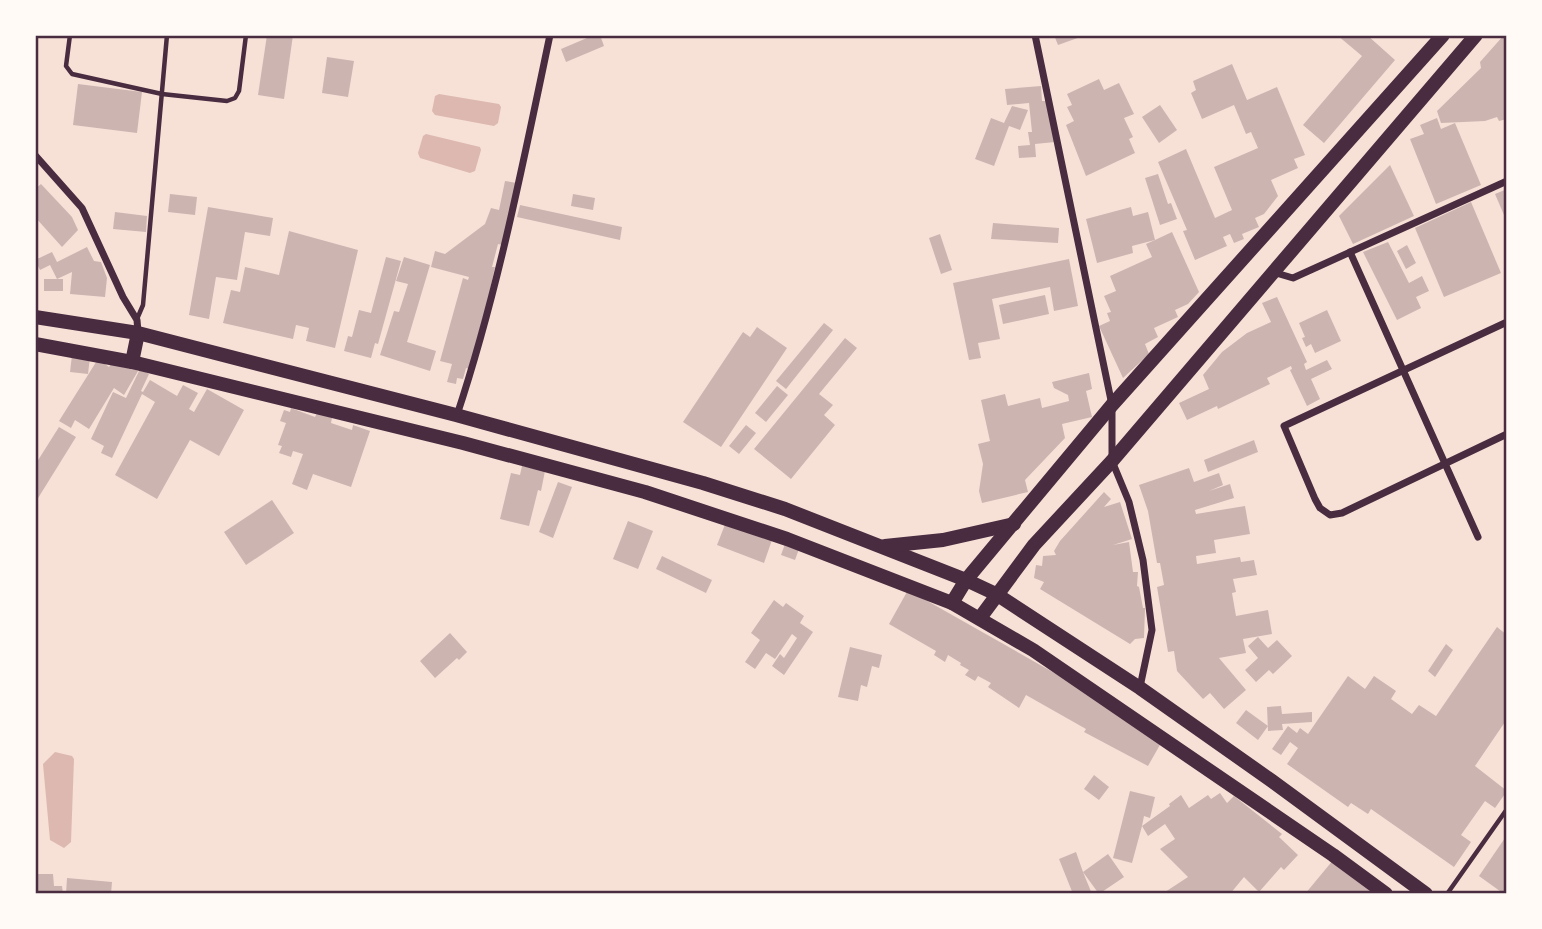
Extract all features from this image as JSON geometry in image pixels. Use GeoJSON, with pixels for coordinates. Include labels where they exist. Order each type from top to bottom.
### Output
{"type":"FeatureCollection","features":[{"type":"Feature","properties":{"kind":"main road"},"geometry":{"type":"LineString","coordinates":[[952,603],[966,580],[1112,405],[1443,35]]}},
{"type":"Feature","properties":{"kind":"main road"},"geometry":{"type":"LineString","coordinates":[[980,618],[1034,545],[1112,461],[1276,272],[1476,35]]}},
{"type":"Feature","properties":{"kind":"main road"},"geometry":{"type":"LineString","coordinates":[[35,317],[138,327],[703,483],[785,509],[966,580],[996,594],[1140,688],[1426,894]]}},
{"type":"Feature","properties":{"kind":"main road"},"geometry":{"type":"LineString","coordinates":[[132,362],[138,327]]}},
{"type":"Feature","properties":{"kind":"main road"},"geometry":{"type":"LineString","coordinates":[[35,344],[132,362],[463,443],[645,492],[788,539],[952,603],[1034,650],[1386,894]]}},
{"type":"Feature","properties":{"kind":"main road"},"geometry":{"type":"LineString","coordinates":[[882,546],[943,540],[1014,524]]}},
{"type":"Feature","properties":{"kind":"street"},"geometry":{"type":"LineString","coordinates":[[463,417],[473,365],[506,238],[550,35]]}},
{"type":"Feature","properties":{"kind":"street"},"geometry":{"type":"LineString","coordinates":[[1035,35],[1112,405],[1112,461],[1129,502],[1143,560],[1152,630],[1140,688]]}},
{"type":"Feature","properties":{"kind":"street"},"geometry":{"type":"LineString","coordinates":[[35,155],[82,208],[138,327]]}},
{"type":"Feature","properties":{"kind":"street"},"geometry":{"type":"LineString","coordinates":[[1276,272],[1293,278],[1507,181]]}},
{"type":"Feature","properties":{"kind":"street"},"geometry":{"type":"LineString","coordinates":[[1350,253],[1478,537]]}},
{"type":"Feature","properties":{"kind":"street"},"geometry":{"type":"LineString","coordinates":[[1507,322],[1284,426],[1315,499],[1330,515],[1342,513],[1507,434]]}},
{"type":"Feature","properties":{"kind":"lane"},"geometry":{"type":"LineString","coordinates":[[70,35],[66,65],[72,74],[162,94],[227,101],[235,98],[239,92],[246,35]]}},
{"type":"Feature","properties":{"kind":"lane"},"geometry":{"type":"LineString","coordinates":[[138,327],[143,306],[167,35]]}},
{"type":"Feature","properties":{"kind":"lane"},"geometry":{"type":"LineString","coordinates":[[1447,894],[1507,809]]}},
{"type":"Feature","properties":{"kind":"shaded area"},"geometry":{"type":"Polygon","coordinates":[[[439,94],[499,104],[501,107],[498,123],[494,126],[435,115],[432,111],[435,96],[439,94]]]}},
{"type":"Feature","properties":{"kind":"shaded area"},"geometry":{"type":"Polygon","coordinates":[[[426,134],[480,147],[475,171],[470,173],[420,158],[418,153],[426,134]]]}},
{"type":"Feature","properties":{"kind":"shaded area"},"geometry":{"type":"Polygon","coordinates":[[[55,752],[72,756],[74,759],[71,842],[64,848],[50,840],[43,764],[55,752]]]}},
{"type":"Feature","properties":{"kind":"building"},"geometry":{"type":"Polygon","coordinates":[[[267,35],[293,35],[284,99],[258,95],[267,35]]]}},
{"type":"Feature","properties":{"kind":"building"},"geometry":{"type":"Polygon","coordinates":[[[600,35],[604,46],[566,62],[561,49],[600,35]]]}},
{"type":"Feature","properties":{"kind":"building"},"geometry":{"type":"Polygon","coordinates":[[[1054,35],[1086,35],[1058,45],[1054,35]]]}},
{"type":"Feature","properties":{"kind":"building"},"geometry":{"type":"Polygon","coordinates":[[[1337,35],[1367,35],[1395,60],[1324,143],[1303,125],[1362,56],[1337,35]]]}},
{"type":"Feature","properties":{"kind":"building"},"geometry":{"type":"Polygon","coordinates":[[[1504,35],[1507,35],[1507,119],[1499,121],[1497,117],[1485,121],[1441,123],[1437,111],[1481,68],[1480,62],[1504,35]]]}},
{"type":"Feature","properties":{"kind":"building"},"geometry":{"type":"Polygon","coordinates":[[[327,57],[354,61],[348,97],[322,93],[327,57]]]}},
{"type":"Feature","properties":{"kind":"building"},"geometry":{"type":"Polygon","coordinates":[[[1232,64],[1247,100],[1277,87],[1305,155],[1294,159],[1298,168],[1271,180],[1278,196],[1264,214],[1255,218],[1259,227],[1242,234],[1244,239],[1234,243],[1230,234],[1223,237],[1227,246],[1195,260],[1183,231],[1187,230],[1158,162],[1186,149],[1215,218],[1232,210],[1214,167],[1258,148],[1251,132],[1246,134],[1234,105],[1202,119],[1191,93],[1196,90],[1193,81],[1232,64]]]}},
{"type":"Feature","properties":{"kind":"building"},"geometry":{"type":"Polygon","coordinates":[[[1099,79],[1104,90],[1119,83],[1134,114],[1124,118],[1133,137],[1129,139],[1135,153],[1086,176],[1066,125],[1074,121],[1067,107],[1072,105],[1067,94],[1099,79]]]}},
{"type":"Feature","properties":{"kind":"building"},"geometry":{"type":"Polygon","coordinates":[[[78,84],[142,92],[137,133],[73,125],[78,84]]]}},
{"type":"Feature","properties":{"kind":"building"},"geometry":{"type":"Polygon","coordinates":[[[1041,86],[1042,101],[1048,101],[1055,142],[1035,144],[1036,157],[1019,158],[1018,146],[1030,145],[1028,132],[1032,132],[1029,103],[1007,105],[1005,89],[1041,86]]]}},
{"type":"Feature","properties":{"kind":"building"},"geometry":{"type":"Polygon","coordinates":[[[1160,105],[1177,130],[1159,143],[1142,117],[1160,105]]]}},
{"type":"Feature","properties":{"kind":"building"},"geometry":{"type":"Polygon","coordinates":[[[1012,106],[1028,110],[1020,130],[1009,126],[994,166],[975,159],[991,118],[1004,123],[1012,106]]]}},
{"type":"Feature","properties":{"kind":"building"},"geometry":{"type":"Polygon","coordinates":[[[1437,118],[1441,129],[1455,123],[1481,185],[1436,204],[1410,139],[1424,134],[1420,125],[1437,118]]]}},
{"type":"Feature","properties":{"kind":"building"},"geometry":{"type":"Polygon","coordinates":[[[1390,165],[1414,216],[1353,244],[1339,216],[1390,165]]]}},
{"type":"Feature","properties":{"kind":"building"},"geometry":{"type":"Polygon","coordinates":[[[1158,174],[1168,204],[1171,203],[1177,219],[1160,225],[1145,178],[1158,174]]]}},
{"type":"Feature","properties":{"kind":"building"},"geometry":{"type":"Polygon","coordinates":[[[505,181],[517,183],[502,245],[498,244],[492,267],[495,267],[488,299],[469,369],[466,368],[463,379],[457,378],[456,384],[447,382],[452,364],[440,361],[463,278],[468,280],[469,277],[431,267],[435,251],[445,254],[485,224],[491,208],[499,210],[505,181]]]}},
{"type":"Feature","properties":{"kind":"building"},"geometry":{"type":"Polygon","coordinates":[[[41,184],[72,217],[78,230],[62,247],[35,217],[35,189],[41,184]]]}},
{"type":"Feature","properties":{"kind":"building"},"geometry":{"type":"Polygon","coordinates":[[[1507,189],[1507,222],[1495,194],[1507,189]]]}},
{"type":"Feature","properties":{"kind":"building"},"geometry":{"type":"Polygon","coordinates":[[[170,194],[197,197],[195,215],[168,212],[170,194]]]}},
{"type":"Feature","properties":{"kind":"building"},"geometry":{"type":"Polygon","coordinates":[[[573,194],[595,198],[593,210],[571,206],[573,194]]]}},
{"type":"Feature","properties":{"kind":"building"},"geometry":{"type":"Polygon","coordinates":[[[1471,202],[1501,273],[1444,297],[1415,228],[1471,202]]]}},
{"type":"Feature","properties":{"kind":"building"},"geometry":{"type":"Polygon","coordinates":[[[520,205],[622,227],[620,240],[517,217],[520,205]]]}},
{"type":"Feature","properties":{"kind":"building"},"geometry":{"type":"Polygon","coordinates":[[[208,207],[273,218],[270,236],[245,232],[237,280],[216,277],[209,319],[189,315],[208,207]]]}},
{"type":"Feature","properties":{"kind":"building"},"geometry":{"type":"Polygon","coordinates":[[[1131,207],[1133,216],[1148,212],[1155,240],[1132,246],[1133,253],[1097,263],[1086,219],[1131,207]]]}},
{"type":"Feature","properties":{"kind":"building"},"geometry":{"type":"Polygon","coordinates":[[[115,212],[147,216],[146,232],[113,229],[115,212]]]}},
{"type":"Feature","properties":{"kind":"building"},"geometry":{"type":"Polygon","coordinates":[[[993,223],[1059,228],[1058,243],[991,239],[993,223]]]}},
{"type":"Feature","properties":{"kind":"building"},"geometry":{"type":"Polygon","coordinates":[[[289,231],[358,250],[335,348],[306,341],[309,328],[296,325],[293,339],[223,323],[231,290],[240,292],[245,267],[279,275],[289,231]]]}},
{"type":"Feature","properties":{"kind":"building"},"geometry":{"type":"Polygon","coordinates":[[[1172,232],[1199,292],[1188,304],[1175,310],[1178,317],[1154,328],[1158,337],[1145,344],[1149,354],[1123,378],[1099,326],[1110,321],[1107,313],[1111,312],[1104,296],[1116,291],[1110,276],[1152,257],[1146,244],[1172,232]]]}},
{"type":"Feature","properties":{"kind":"building"},"geometry":{"type":"Polygon","coordinates":[[[940,234],[952,270],[941,274],[929,238],[940,234]]]}},
{"type":"Feature","properties":{"kind":"building"},"geometry":{"type":"Polygon","coordinates":[[[1388,242],[1409,283],[1422,276],[1429,291],[1416,297],[1421,308],[1397,320],[1363,252],[1388,242]]]}},
{"type":"Feature","properties":{"kind":"building"},"geometry":{"type":"Polygon","coordinates":[[[1407,245],[1416,263],[1406,269],[1397,251],[1407,245]]]}},
{"type":"Feature","properties":{"kind":"building"},"geometry":{"type":"Polygon","coordinates":[[[87,247],[94,261],[101,262],[107,278],[105,297],[70,294],[72,272],[57,279],[50,265],[40,270],[35,260],[52,252],[57,262],[87,247]]]}},
{"type":"Feature","properties":{"kind":"building"},"geometry":{"type":"Polygon","coordinates":[[[386,257],[401,261],[378,344],[375,343],[371,358],[344,351],[348,336],[352,337],[359,310],[371,313],[386,257]]]}},
{"type":"Feature","properties":{"kind":"building"},"geometry":{"type":"Polygon","coordinates":[[[404,257],[430,265],[407,342],[436,351],[430,371],[380,355],[394,311],[399,312],[408,284],[396,281],[404,257]]]}},
{"type":"Feature","properties":{"kind":"building"},"geometry":{"type":"Polygon","coordinates":[[[1069,259],[1078,306],[1054,311],[1050,287],[992,299],[1000,339],[978,343],[981,358],[969,360],[953,283],[1069,259]]]}},
{"type":"Feature","properties":{"kind":"building"},"geometry":{"type":"Polygon","coordinates":[[[44,279],[63,279],[63,291],[44,291],[44,279]]]}},
{"type":"Feature","properties":{"kind":"building"},"geometry":{"type":"Polygon","coordinates":[[[1045,295],[1049,314],[1003,324],[999,305],[1045,295]]]}},
{"type":"Feature","properties":{"kind":"building"},"geometry":{"type":"Polygon","coordinates":[[[1277,297],[1307,362],[1304,364],[1306,370],[1327,360],[1332,369],[1311,379],[1320,399],[1307,406],[1290,370],[1291,366],[1267,378],[1270,384],[1218,409],[1217,406],[1187,420],[1179,403],[1209,389],[1203,375],[1222,352],[1247,333],[1271,322],[1262,303],[1277,297]]]}},
{"type":"Feature","properties":{"kind":"building"},"geometry":{"type":"Polygon","coordinates":[[[1327,310],[1341,341],[1315,353],[1311,344],[1306,347],[1299,323],[1327,310]]]}},
{"type":"Feature","properties":{"kind":"building"},"geometry":{"type":"Polygon","coordinates":[[[824,323],[833,330],[786,389],[776,381],[824,323]]]}},
{"type":"Feature","properties":{"kind":"building"},"geometry":{"type":"Polygon","coordinates":[[[757,327],[787,348],[721,447],[683,422],[743,332],[750,337],[757,327]]]}},
{"type":"Feature","properties":{"kind":"building"},"geometry":{"type":"Polygon","coordinates":[[[845,338],[857,348],[819,394],[833,405],[824,415],[835,425],[791,479],[754,449],[845,338]]]}},
{"type":"Feature","properties":{"kind":"building"},"geometry":{"type":"Polygon","coordinates":[[[72,355],[90,357],[88,374],[70,372],[72,355]]]}},
{"type":"Feature","properties":{"kind":"building"},"geometry":{"type":"Polygon","coordinates":[[[98,359],[109,367],[114,359],[138,371],[124,395],[114,388],[89,429],[75,420],[71,428],[59,421],[98,359]]]}},
{"type":"Feature","properties":{"kind":"building"},"geometry":{"type":"Polygon","coordinates":[[[140,369],[149,374],[141,391],[143,392],[150,380],[177,396],[183,385],[198,393],[189,409],[194,412],[207,389],[244,410],[219,456],[190,440],[157,499],[115,475],[155,402],[142,394],[112,458],[101,453],[104,446],[91,439],[113,392],[126,398],[140,369]]]}},
{"type":"Feature","properties":{"kind":"building"},"geometry":{"type":"Polygon","coordinates":[[[1089,373],[1092,389],[1086,391],[1092,417],[1062,424],[1065,438],[1025,480],[1028,492],[982,503],[979,491],[983,464],[978,444],[990,441],[981,400],[1005,394],[1008,406],[1040,398],[1042,408],[1069,401],[1068,395],[1054,388],[1052,382],[1089,373]]]}},
{"type":"Feature","properties":{"kind":"building"},"geometry":{"type":"Polygon","coordinates":[[[777,386],[788,395],[766,422],[755,413],[777,386]]]}},
{"type":"Feature","properties":{"kind":"building"},"geometry":{"type":"Polygon","coordinates":[[[291,408],[315,417],[317,413],[332,418],[331,423],[352,430],[353,425],[370,431],[351,487],[313,474],[307,490],[292,484],[303,454],[293,451],[291,457],[279,453],[282,446],[278,445],[286,423],[280,421],[284,410],[290,412],[291,408]]]}},
{"type":"Feature","properties":{"kind":"building"},"geometry":{"type":"Polygon","coordinates":[[[746,425],[756,433],[739,454],[729,446],[746,425]]]}},
{"type":"Feature","properties":{"kind":"building"},"geometry":{"type":"Polygon","coordinates":[[[59,427],[76,437],[35,503],[35,465],[59,427]]]}},
{"type":"Feature","properties":{"kind":"building"},"geometry":{"type":"Polygon","coordinates":[[[1254,440],[1258,452],[1208,472],[1204,460],[1254,440]]]}},
{"type":"Feature","properties":{"kind":"building"},"geometry":{"type":"Polygon","coordinates":[[[522,466],[545,471],[529,526],[500,519],[511,473],[520,475],[522,466]]]}},
{"type":"Feature","properties":{"kind":"building"},"geometry":{"type":"Polygon","coordinates":[[[1189,468],[1194,482],[1219,473],[1223,485],[1209,491],[1230,484],[1234,498],[1195,510],[1196,514],[1245,506],[1250,534],[1214,540],[1216,553],[1196,556],[1197,564],[1240,557],[1241,562],[1254,560],[1257,575],[1233,579],[1236,592],[1232,593],[1236,616],[1268,610],[1272,634],[1243,639],[1246,653],[1219,658],[1246,690],[1224,709],[1210,693],[1203,699],[1177,671],[1174,651],[1168,652],[1157,587],[1164,585],[1160,563],[1157,563],[1148,511],[1139,485],[1189,468]]]}},
{"type":"Feature","properties":{"kind":"building"},"geometry":{"type":"Polygon","coordinates":[[[558,482],[572,487],[553,538],[539,532],[558,482]]]}},
{"type":"Feature","properties":{"kind":"building"},"geometry":{"type":"Polygon","coordinates":[[[1104,492],[1111,499],[1104,507],[1120,502],[1132,539],[1113,545],[1129,542],[1133,572],[1138,572],[1137,586],[1145,608],[1144,638],[1135,639],[1130,644],[1040,589],[1044,582],[1034,578],[1036,565],[1042,566],[1043,556],[1056,555],[1054,551],[1060,541],[1104,492]]]}},
{"type":"Feature","properties":{"kind":"building"},"geometry":{"type":"Polygon","coordinates":[[[272,500],[294,533],[246,565],[224,532],[272,500]]]}},
{"type":"Feature","properties":{"kind":"building"},"geometry":{"type":"Polygon","coordinates":[[[628,521],[653,531],[638,569],[613,559],[628,521]]]}},
{"type":"Feature","properties":{"kind":"building"},"geometry":{"type":"Polygon","coordinates":[[[726,522],[773,537],[764,563],[717,545],[726,522]]]}},
{"type":"Feature","properties":{"kind":"building"},"geometry":{"type":"Polygon","coordinates":[[[785,544],[799,549],[795,560],[781,555],[785,544]]]}},
{"type":"Feature","properties":{"kind":"building"},"geometry":{"type":"Polygon","coordinates":[[[662,556],[712,580],[706,593],[656,569],[662,556]]]}},
{"type":"Feature","properties":{"kind":"building"},"geometry":{"type":"Polygon","coordinates":[[[908,590],[1102,700],[1161,743],[1148,766],[1084,732],[1086,729],[1026,695],[1019,708],[988,687],[991,683],[978,676],[975,681],[965,675],[969,670],[960,665],[961,663],[948,655],[945,662],[934,655],[936,651],[889,624],[908,590]]]}},
{"type":"Feature","properties":{"kind":"building"},"geometry":{"type":"Polygon","coordinates":[[[774,600],[783,607],[786,603],[804,616],[800,623],[813,632],[784,675],[772,666],[780,654],[784,658],[797,638],[792,634],[775,659],[766,653],[755,669],[745,662],[760,640],[751,633],[774,600]]]}},
{"type":"Feature","properties":{"kind":"building"},"geometry":{"type":"Polygon","coordinates":[[[1497,627],[1507,635],[1507,719],[1475,766],[1507,791],[1495,808],[1485,801],[1461,835],[1471,842],[1454,867],[1371,809],[1368,814],[1351,803],[1348,807],[1287,764],[1298,748],[1290,742],[1281,755],[1272,749],[1288,726],[1297,733],[1300,728],[1308,734],[1348,676],[1365,689],[1374,676],[1396,691],[1391,699],[1412,714],[1419,705],[1436,716],[1497,627]]]}},
{"type":"Feature","properties":{"kind":"building"},"geometry":{"type":"Polygon","coordinates":[[[450,633],[467,652],[435,678],[420,661],[450,633]]]}},
{"type":"Feature","properties":{"kind":"building"},"geometry":{"type":"Polygon","coordinates":[[[1258,637],[1268,648],[1277,640],[1292,656],[1273,674],[1269,670],[1256,682],[1245,670],[1258,658],[1248,646],[1258,637]]]}},
{"type":"Feature","properties":{"kind":"building"},"geometry":{"type":"Polygon","coordinates":[[[1446,644],[1453,650],[1435,677],[1428,671],[1446,644]]]}},
{"type":"Feature","properties":{"kind":"building"},"geometry":{"type":"Polygon","coordinates":[[[850,647],[882,655],[879,668],[872,666],[867,687],[861,685],[858,701],[838,697],[850,647]]]}},
{"type":"Feature","properties":{"kind":"building"},"geometry":{"type":"Polygon","coordinates":[[[1281,706],[1282,714],[1312,712],[1312,722],[1282,724],[1283,730],[1268,731],[1267,707],[1281,706]]]}},
{"type":"Feature","properties":{"kind":"building"},"geometry":{"type":"Polygon","coordinates":[[[1246,710],[1268,726],[1258,740],[1236,723],[1246,710]]]}},
{"type":"Feature","properties":{"kind":"building"},"geometry":{"type":"Polygon","coordinates":[[[1094,775],[1109,787],[1099,800],[1084,789],[1094,775]]]}},
{"type":"Feature","properties":{"kind":"building"},"geometry":{"type":"Polygon","coordinates":[[[1130,791],[1155,797],[1150,818],[1144,816],[1132,863],[1113,858],[1130,791]]]}},
{"type":"Feature","properties":{"kind":"building"},"geometry":{"type":"Polygon","coordinates":[[[1220,793],[1227,803],[1234,796],[1282,834],[1279,837],[1298,855],[1284,870],[1281,867],[1259,892],[1244,877],[1230,894],[1162,894],[1188,877],[1160,849],[1175,839],[1165,824],[1148,836],[1142,826],[1181,795],[1189,808],[1208,795],[1211,799],[1220,793]]]}},
{"type":"Feature","properties":{"kind":"building"},"geometry":{"type":"Polygon","coordinates":[[[1507,835],[1507,894],[1504,894],[1479,876],[1507,835]]]}},
{"type":"Feature","properties":{"kind":"building"},"geometry":{"type":"Polygon","coordinates":[[[1076,852],[1092,894],[1073,894],[1059,859],[1076,852]]]}},
{"type":"Feature","properties":{"kind":"building"},"geometry":{"type":"Polygon","coordinates":[[[1108,854],[1124,877],[1099,894],[1083,872],[1108,854]]]}},
{"type":"Feature","properties":{"kind":"building"},"geometry":{"type":"Polygon","coordinates":[[[1334,859],[1376,894],[1305,894],[1334,859]]]}},
{"type":"Feature","properties":{"kind":"building"},"geometry":{"type":"Polygon","coordinates":[[[35,874],[53,874],[54,886],[62,886],[63,894],[35,894],[35,874]]]}},
{"type":"Feature","properties":{"kind":"building"},"geometry":{"type":"Polygon","coordinates":[[[67,878],[112,882],[111,894],[66,894],[67,878]]]}}]}
